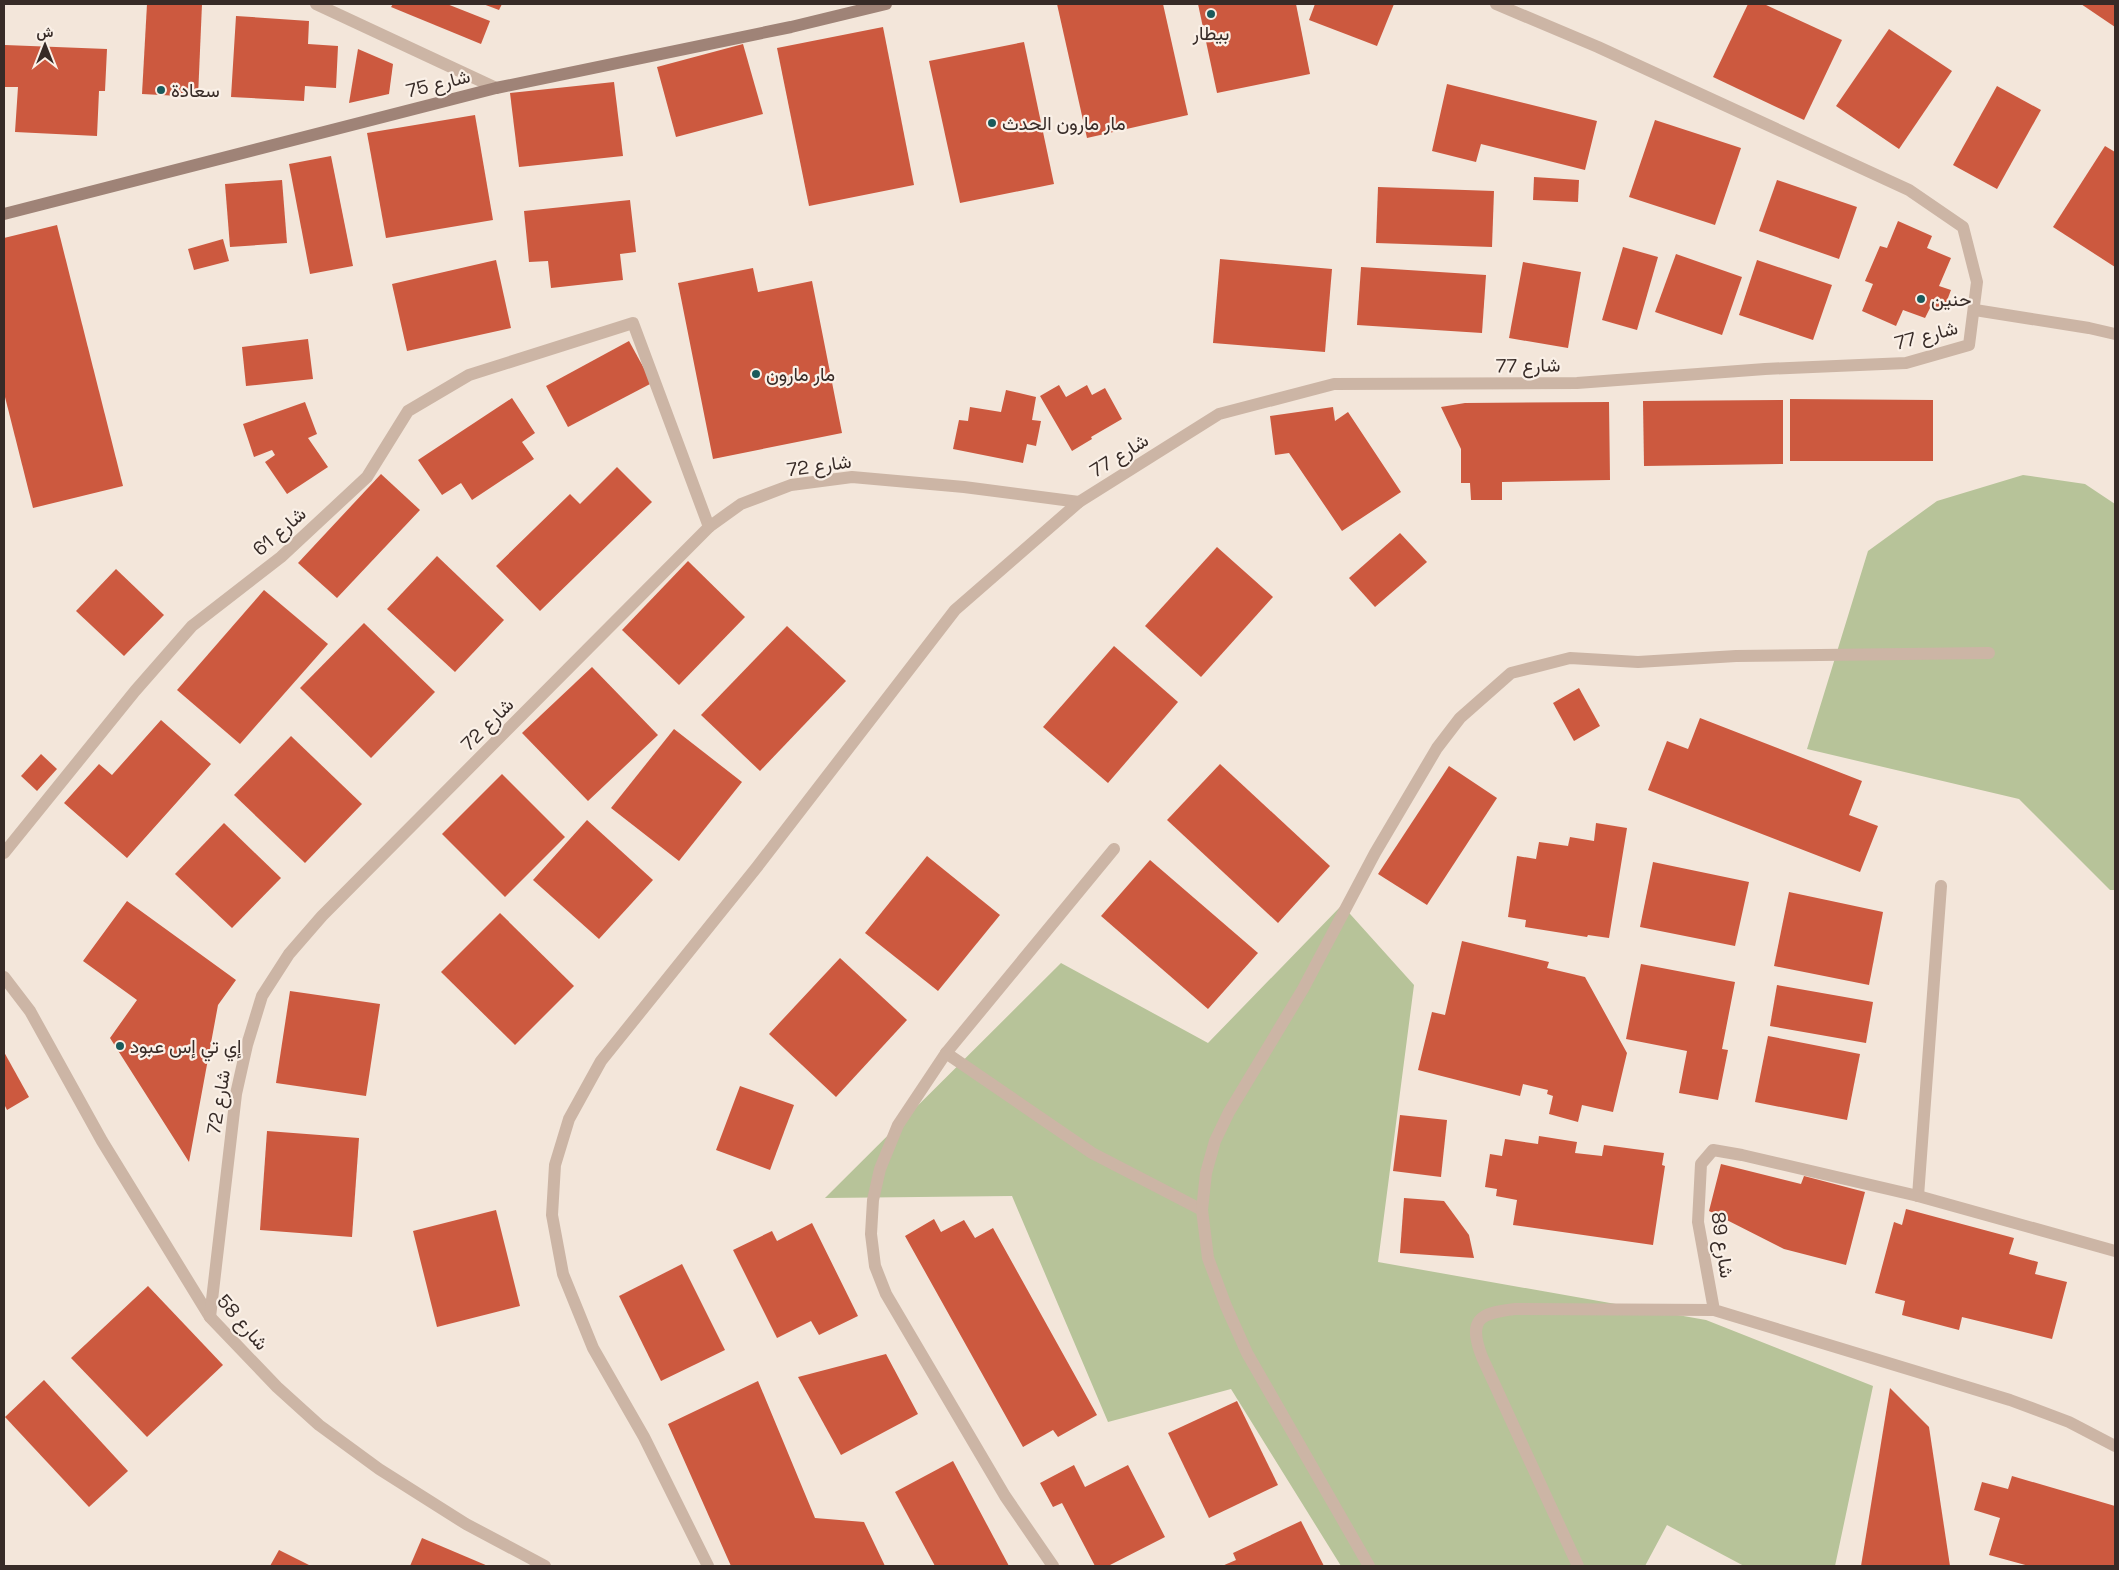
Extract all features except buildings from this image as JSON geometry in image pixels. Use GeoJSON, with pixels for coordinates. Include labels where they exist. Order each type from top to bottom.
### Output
{"type":"FeatureCollection","features":[{"type":"Feature","properties":{"kind":"street"},"geometry":{"type":"LineString","coordinates":[[316,4],[496,88]]}},
{"type":"Feature","properties":{"kind":"street","name":"شارع 75"},"geometry":{"type":"LineString","coordinates":[[4,214],[496,88],[790,27],[886,4]]}},
{"type":"Feature","properties":{"kind":"street","name":"شارع 77"},"geometry":{"type":"LineString","coordinates":[[1079,502],[1219,414],[1334,384],[1577,383],[1765,369],[1906,363],[1970,345],[1977,282],[1963,227],[1909,190],[1607,52],[1496,4]]}},
{"type":"Feature","properties":{"kind":"street","name":"شارع 77"},"geometry":{"type":"LineString","coordinates":[[1975,310],[2115,334]]}},
{"type":"Feature","properties":{"kind":"street","name":"شارع 61"},"geometry":{"type":"LineString","coordinates":[[4,853],[135,691],[192,626],[281,557],[367,477],[408,411],[469,375],[633,323],[709,527]]}},
{"type":"Feature","properties":{"kind":"street","name":"شارع 72"},"geometry":{"type":"LineString","coordinates":[[210,1317],[236,1094],[247,1044],[262,996],[289,954],[322,916],[709,527],[741,504],[791,485],[852,477],[964,487],[1079,502]]}},
{"type":"Feature","properties":{"kind":"street"},"geometry":{"type":"LineString","coordinates":[[708,1566],[644,1436],[593,1348],[563,1274],[552,1215],[555,1165],[569,1119],[601,1061],[757,868],[955,610],[1079,502]]}},
{"type":"Feature","properties":{"kind":"street"},"geometry":{"type":"LineString","coordinates":[[1370,1566],[1247,1353],[1226,1306],[1208,1258],[1202,1210],[1206,1172],[1212,1149],[1229,1112],[1303,989],[1408,796],[1437,748],[1460,718],[1511,673],[1570,658],[1638,662],[1736,656],[1989,653]]}},
{"type":"Feature","properties":{"kind":"street"},"geometry":{"type":"LineString","coordinates":[[1053,1566],[1005,1496],[886,1294],[874,1266],[871,1234],[874,1200],[880,1169],[898,1125],[946,1053],[1114,850]]}},
{"type":"Feature","properties":{"kind":"street"},"geometry":{"type":"LineString","coordinates":[[1918,1196],[1941,886]]}},
{"type":"Feature","properties":{"kind":"street","name":"شارع 58"},"geometry":{"type":"LineString","coordinates":[[4,977],[30,1011],[102,1141],[210,1317],[277,1388],[319,1425],[379,1469],[458,1519],[545,1566]]}},
{"type":"Feature","properties":{"kind":"street"},"geometry":{"type":"LineString","coordinates":[[946,1053],[1092,1153],[1202,1210]]}},
{"type":"Feature","properties":{"kind":"street","name":"شارع 89"},"geometry":{"type":"LineString","coordinates":[[1714,1310],[1698,1222],[1701,1164],[1713,1150],[1918,1196],[2115,1251]]}},
{"type":"Feature","properties":{"kind":"street"},"geometry":{"type":"LineString","coordinates":[[1578,1566],[1482,1357],[1475,1333],[1478,1321],[1488,1314],[1515,1309],[1714,1310],[2010,1400],[2068,1422],[2115,1446]]}},
{"type":"Feature","properties":{"kind":"green space"},"geometry":{"type":"Polygon","coordinates":[[[2023,475],[2085,484],[2115,504],[2115,890],[2110,890],[2019,799],[1807,749],[1868,551],[1937,501],[2023,475]]]}},
{"type":"Feature","properties":{"kind":"green space"},"geometry":{"type":"Polygon","coordinates":[[[1342,905],[1414,985],[1378,1262],[1706,1320],[1873,1386],[1835,1566],[1744,1566],[1667,1525],[1645,1566],[1341,1566],[1231,1389],[1108,1422],[1012,1196],[825,1198],[1061,963],[1208,1043],[1342,905]]]}},
{"type":"Feature","properties":{"kind":"place","name":"بيطار"},"geometry":{"type":"Point","coordinates":[1211,14]}},
{"type":"Feature","properties":{"kind":"place","name":"سعادة"},"geometry":{"type":"Point","coordinates":[161,90]}},
{"type":"Feature","properties":{"kind":"place","name":"مار مارون الحدث"},"geometry":{"type":"Point","coordinates":[992,123]}},
{"type":"Feature","properties":{"kind":"place","name":"حنين"},"geometry":{"type":"Point","coordinates":[1921,299]}},
{"type":"Feature","properties":{"kind":"place","name":"مار مارون"},"geometry":{"type":"Point","coordinates":[756,374]}},
{"type":"Feature","properties":{"kind":"place","name":"إي تي إس عبود"},"geometry":{"type":"Point","coordinates":[120,1046]}}]}
